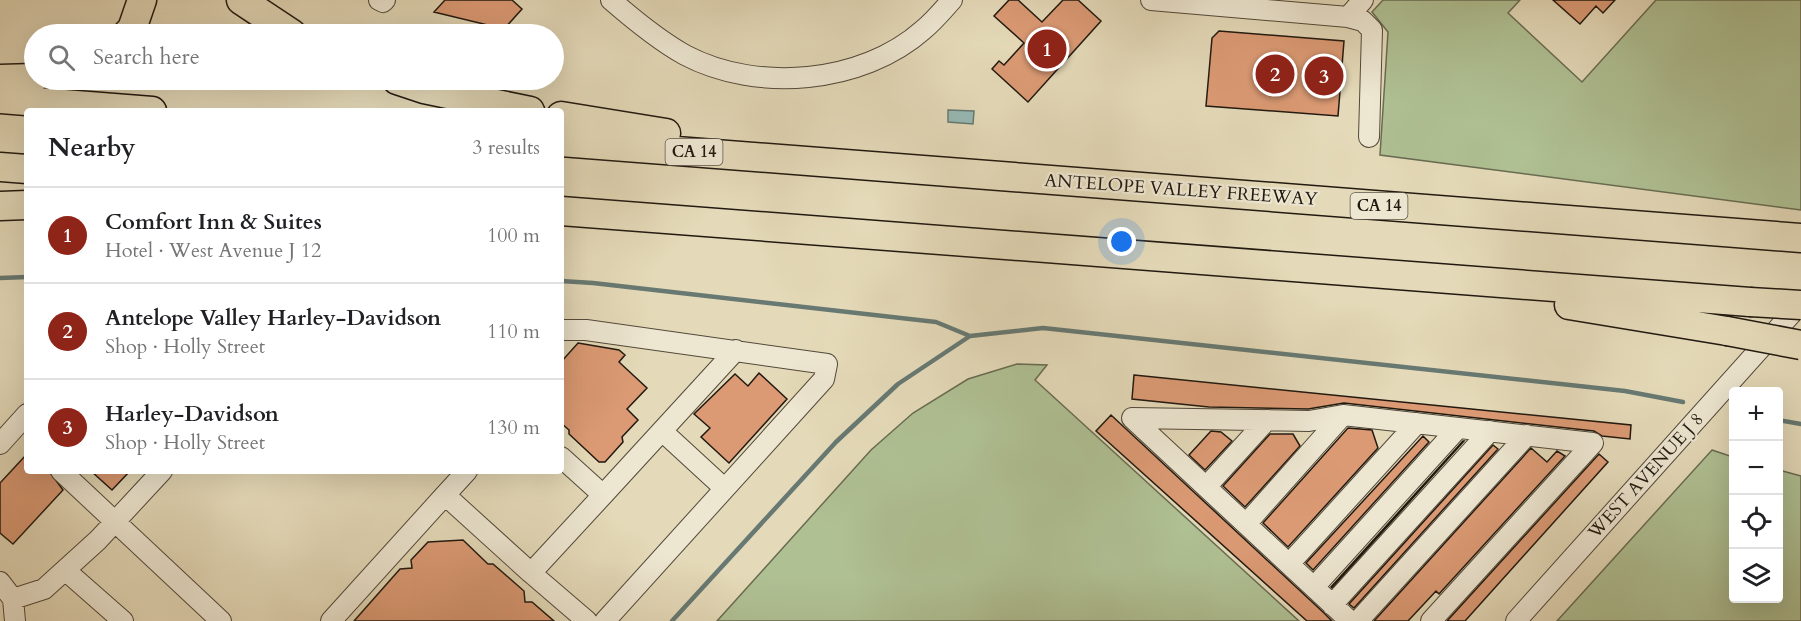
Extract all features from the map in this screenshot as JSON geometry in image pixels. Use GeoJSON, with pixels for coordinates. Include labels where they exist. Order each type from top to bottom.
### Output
{"type":"FeatureCollection","features":[{"type":"Feature","properties":{"kind":"highway"},"geometry":{"type":"LineString","coordinates":[[134,24],[142,0]]}},
{"type":"Feature","properties":{"kind":"highway"},"geometry":{"type":"LineString","coordinates":[[241,0],[277,24]]}},
{"type":"Feature","properties":{"kind":"highway"},"geometry":{"type":"LineString","coordinates":[[0,79],[24,78]]}},
{"type":"Feature","properties":{"kind":"highway"},"geometry":{"type":"LineString","coordinates":[[429,90],[516,108]]}},
{"type":"Feature","properties":{"kind":"highway"},"geometry":{"type":"LineString","coordinates":[[0,99],[114,108]]}},
{"type":"Feature","properties":{"kind":"highway"},"geometry":{"type":"LineString","coordinates":[[564,117],[827,162]]}},
{"type":"Feature","properties":{"kind":"highway","name":"ANTELOPE VALLEY FREEWAY"},"geometry":{"type":"LineString","coordinates":[[564,142],[1801,238]]}},
{"type":"Feature","properties":{"kind":"highway"},"geometry":{"type":"LineString","coordinates":[[0,167],[24,169]]}},
{"type":"Feature","properties":{"kind":"highway"},"geometry":{"type":"LineString","coordinates":[[0,206],[24,205]]}},
{"type":"Feature","properties":{"kind":"highway"},"geometry":{"type":"LineString","coordinates":[[564,211],[1483,282],[1801,304]]}},
{"type":"Feature","properties":{"kind":"highway"},"geometry":{"type":"LineString","coordinates":[[1483,282],[1538,300],[1801,345]]}},
{"type":"Feature","properties":{"kind":"street"},"geometry":{"type":"LineString","coordinates":[[379,0],[383,2],[385,0]]}},
{"type":"Feature","properties":{"kind":"street"},"geometry":{"type":"LineString","coordinates":[[611,0],[656,38],[686,56],[720,69],[752,76],[792,78],[834,73],[864,64],[894,50],[922,31],[952,0]]}},
{"type":"Feature","properties":{"kind":"street"},"geometry":{"type":"LineString","coordinates":[[1150,0],[1348,17],[1363,21],[1372,30],[1370,136]]}},
{"type":"Feature","properties":{"kind":"street"},"geometry":{"type":"LineString","coordinates":[[1348,17],[1363,0]]}},
{"type":"Feature","properties":{"kind":"street","name":"WEST AVENUE J 8"},"geometry":{"type":"LineString","coordinates":[[1516,621],[1801,304]]}},
{"type":"Feature","properties":{"kind":"street"},"geometry":{"type":"LineString","coordinates":[[564,330],[586,330],[827,364],[824,379],[605,621]]}},
{"type":"Feature","properties":{"kind":"street"},"geometry":{"type":"LineString","coordinates":[[531,573],[736,350]]}},
{"type":"Feature","properties":{"kind":"street"},"geometry":{"type":"LineString","coordinates":[[1246,525],[1343,415]]}},
{"type":"Feature","properties":{"kind":"street"},"geometry":{"type":"LineString","coordinates":[[1350,621],[1132,418],[1309,421],[1343,415],[1593,443],[1431,621]]}},
{"type":"Feature","properties":{"kind":"street"},"geometry":{"type":"LineString","coordinates":[[1206,487],[1267,420]]}},
{"type":"Feature","properties":{"kind":"street"},"geometry":{"type":"LineString","coordinates":[[1289,564],[1417,423]]}},
{"type":"Feature","properties":{"kind":"street"},"geometry":{"type":"LineString","coordinates":[[0,444],[23,428]]}},
{"type":"Feature","properties":{"kind":"street"},"geometry":{"type":"LineString","coordinates":[[1314,587],[1458,428]]}},
{"type":"Feature","properties":{"kind":"street"},"geometry":{"type":"LineString","coordinates":[[662,431],[724,488]]}},
{"type":"Feature","properties":{"kind":"street"},"geometry":{"type":"LineString","coordinates":[[1332,604],[1490,431]]}},
{"type":"Feature","properties":{"kind":"street"},"geometry":{"type":"LineString","coordinates":[[1358,621],[1527,435]]}},
{"type":"Feature","properties":{"kind":"street"},"geometry":{"type":"LineString","coordinates":[[564,460],[603,495]]}},
{"type":"Feature","properties":{"kind":"street"},"geometry":{"type":"LineString","coordinates":[[64,474],[221,621]]}},
{"type":"Feature","properties":{"kind":"street"},"geometry":{"type":"LineString","coordinates":[[13,599],[44,589],[114,523],[159,474]]}},
{"type":"Feature","properties":{"kind":"street"},"geometry":{"type":"LineString","coordinates":[[331,621],[464,474]]}},
{"type":"Feature","properties":{"kind":"street"},"geometry":{"type":"LineString","coordinates":[[445,495],[587,621]]}},
{"type":"Feature","properties":{"kind":"street"},"geometry":{"type":"LineString","coordinates":[[1389,504],[1431,540]]}},
{"type":"Feature","properties":{"kind":"street"},"geometry":{"type":"LineString","coordinates":[[65,570],[123,621]]}},
{"type":"Feature","properties":{"kind":"street"},"geometry":{"type":"LineString","coordinates":[[0,582],[13,599],[15,621]]}},
{"type":"Feature","properties":{"kind":"green space"},"geometry":{"type":"Polygon","coordinates":[[[1383,0],[1520,0],[1508,13],[1582,82],[1656,0],[1801,0],[1801,210],[1380,155],[1388,32],[1372,12],[1383,0]]]}},
{"type":"Feature","properties":{"kind":"green space"},"geometry":{"type":"Polygon","coordinates":[[[1017,364],[1047,365],[1035,380],[1299,621],[717,621],[871,450],[913,413],[968,379],[1017,364]]]}},
{"type":"Feature","properties":{"kind":"green space"},"geometry":{"type":"Polygon","coordinates":[[[1712,450],[1729,456],[1729,603],[1783,603],[1783,471],[1801,476],[1801,621],[1557,621],[1712,450]]]}},
{"type":"Feature","properties":{"kind":"water"},"geometry":{"type":"Polygon","coordinates":[[[948,110],[974,111],[973,124],[948,122],[948,110]]]}},
{"type":"Feature","properties":{"kind":"building"},"geometry":{"type":"Polygon","coordinates":[[[445,0],[512,0],[522,9],[508,24],[483,24],[434,12],[445,0]]]}},
{"type":"Feature","properties":{"kind":"building"},"geometry":{"type":"Polygon","coordinates":[[[1009,0],[1018,0],[1042,22],[1063,0],[1078,0],[1101,21],[1028,102],[992,69],[999,61],[1004,65],[1024,43],[994,16],[1009,0]]]}},
{"type":"Feature","properties":{"kind":"building"},"geometry":{"type":"Polygon","coordinates":[[[1553,0],[1615,0],[1603,13],[1596,6],[1580,24],[1553,0]]]}},
{"type":"Feature","properties":{"kind":"building"},"geometry":{"type":"Polygon","coordinates":[[[1219,31],[1344,41],[1338,116],[1206,106],[1212,38],[1219,31]]]}},
{"type":"Feature","properties":{"kind":"building"},"geometry":{"type":"Polygon","coordinates":[[[578,343],[619,350],[625,355],[619,362],[647,388],[627,409],[638,420],[622,437],[623,442],[605,462],[599,462],[569,434],[569,430],[564,426],[564,359],[578,343]]]}},
{"type":"Feature","properties":{"kind":"building"},"geometry":{"type":"Polygon","coordinates":[[[759,373],[787,399],[729,463],[701,437],[710,428],[694,414],[735,374],[748,386],[759,373]]]}},
{"type":"Feature","properties":{"kind":"building"},"geometry":{"type":"Polygon","coordinates":[[[1134,375],[1631,425],[1630,439],[1602,436],[1594,431],[1344,403],[1308,409],[1209,407],[1132,399],[1134,375]]]}},
{"type":"Feature","properties":{"kind":"building"},"geometry":{"type":"Polygon","coordinates":[[[1111,415],[1332,621],[1307,621],[1096,431],[1111,415]]]}},
{"type":"Feature","properties":{"kind":"building"},"geometry":{"type":"Polygon","coordinates":[[[1348,428],[1372,430],[1378,448],[1288,547],[1263,523],[1348,428]]]}},
{"type":"Feature","properties":{"kind":"building"},"geometry":{"type":"Polygon","coordinates":[[[1211,431],[1221,432],[1232,441],[1205,470],[1189,455],[1211,431]]]}},
{"type":"Feature","properties":{"kind":"building"},"geometry":{"type":"Polygon","coordinates":[[[1270,434],[1293,434],[1300,446],[1245,507],[1223,486],[1270,434]]]}},
{"type":"Feature","properties":{"kind":"building"},"geometry":{"type":"Polygon","coordinates":[[[1423,436],[1429,442],[1313,570],[1306,563],[1423,436]]]}},
{"type":"Feature","properties":{"kind":"building"},"geometry":{"type":"Polygon","coordinates":[[[1464,441],[1332,588],[1331,587],[1464,441]]]}},
{"type":"Feature","properties":{"kind":"building"},"geometry":{"type":"Polygon","coordinates":[[[1493,445],[1498,449],[1354,608],[1349,604],[1493,445]]]}},
{"type":"Feature","properties":{"kind":"building"},"geometry":{"type":"Polygon","coordinates":[[[1531,448],[1547,462],[1557,451],[1565,456],[1439,594],[1436,591],[1408,621],[1374,621],[1531,448]]]}},
{"type":"Feature","properties":{"kind":"building"},"geometry":{"type":"Polygon","coordinates":[[[1599,454],[1608,462],[1465,621],[1447,621],[1599,454]]]}},
{"type":"Feature","properties":{"kind":"building"},"geometry":{"type":"Polygon","coordinates":[[[24,457],[24,474],[51,474],[63,490],[13,544],[0,533],[0,483],[24,457]]]}},
{"type":"Feature","properties":{"kind":"building"},"geometry":{"type":"Polygon","coordinates":[[[94,474],[127,474],[112,490],[94,474]]]}},
{"type":"Feature","properties":{"kind":"building"},"geometry":{"type":"Polygon","coordinates":[[[463,540],[488,564],[493,564],[524,591],[525,602],[532,602],[554,621],[354,621],[400,569],[412,568],[411,560],[428,542],[463,540]]]}},
{"type":"Feature","properties":{"kind":"waterway"},"geometry":{"type":"LineString","coordinates":[[0,278],[24,277]]}},
{"type":"Feature","properties":{"kind":"waterway"},"geometry":{"type":"LineString","coordinates":[[564,281],[936,322],[970,336]]}},
{"type":"Feature","properties":{"kind":"waterway"},"geometry":{"type":"LineString","coordinates":[[672,621],[836,442],[898,384],[970,336],[1043,328],[1625,391],[1683,402]]}},
{"type":"Feature","properties":{"kind":"waterway"},"geometry":{"type":"LineString","coordinates":[[1783,421],[1801,424]]}},
{"type":"Feature","properties":{"kind":"place","name":"Comfort Inn & Suites"},"geometry":{"type":"Point","coordinates":[1047,49]}},
{"type":"Feature","properties":{"kind":"place","name":"Antelope Valley Harley-Davidson"},"geometry":{"type":"Point","coordinates":[1275,74]}},
{"type":"Feature","properties":{"kind":"place","name":"Harley-Davidson"},"geometry":{"type":"Point","coordinates":[1324,76]}}]}
